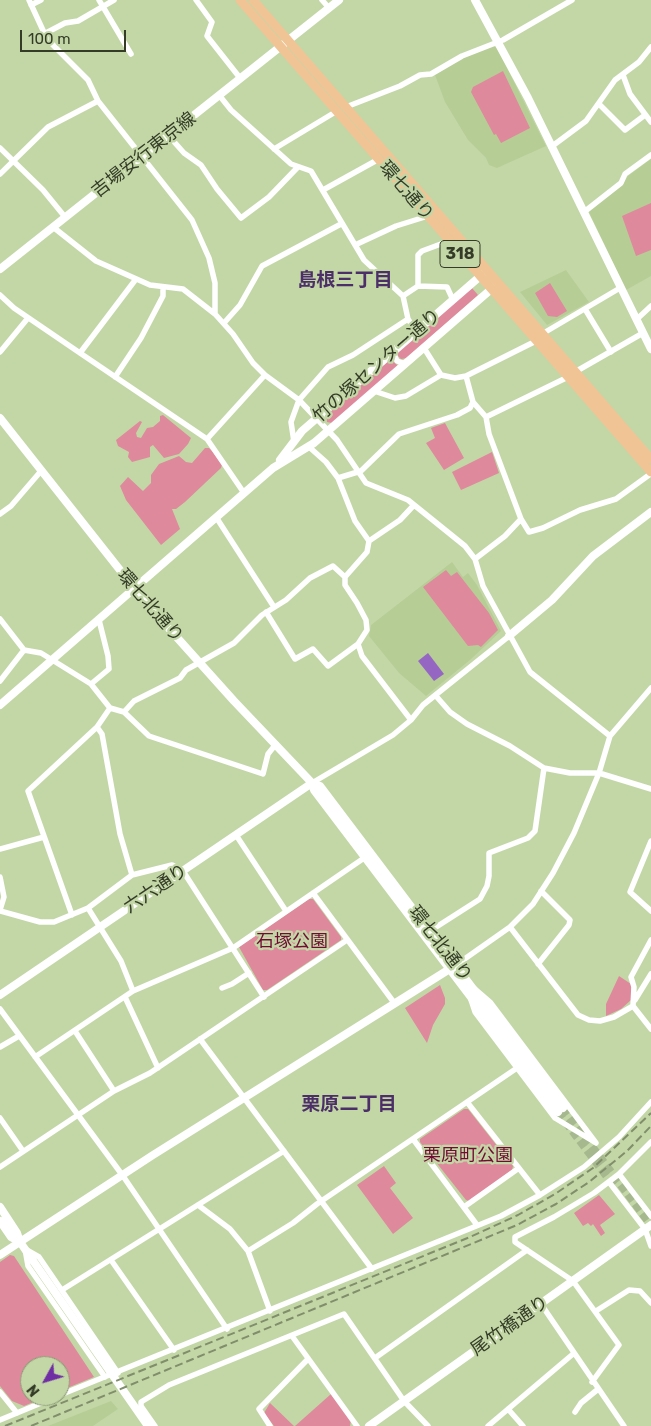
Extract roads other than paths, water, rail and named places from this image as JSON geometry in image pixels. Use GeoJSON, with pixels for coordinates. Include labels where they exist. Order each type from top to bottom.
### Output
{"type":"FeatureCollection","features":[{"type":"Feature","properties":{"kind":"main road","name":"環七通り"},"geometry":{"type":"LineString","coordinates":[[240,0],[346,107],[483,273]]}},
{"type":"Feature","properties":{"kind":"main road","name":"環七通り"},"geometry":{"type":"LineString","coordinates":[[253,0],[337,111],[449,240],[495,286],[572,375],[648,458],[650,475]]}},
{"type":"Feature","properties":{"kind":"street"},"geometry":{"type":"LineString","coordinates":[[41,0],[30,2],[44,34],[88,80],[98,101],[140,157],[192,220],[209,258],[215,283],[215,314]]}},
{"type":"Feature","properties":{"kind":"street"},"geometry":{"type":"LineString","coordinates":[[99,0],[131,54]]}},
{"type":"Feature","properties":{"kind":"street"},"geometry":{"type":"LineString","coordinates":[[44,34],[65,23],[78,21],[114,0]]}},
{"type":"Feature","properties":{"kind":"street"},"geometry":{"type":"LineString","coordinates":[[196,0],[212,22],[207,36],[240,78]]}},
{"type":"Feature","properties":{"kind":"street"},"geometry":{"type":"LineString","coordinates":[[322,0],[329,8]]}},
{"type":"Feature","properties":{"kind":"street","name":"吉場安行東京線"},"geometry":{"type":"LineString","coordinates":[[0,270],[339,0]]}},
{"type":"Feature","properties":{"kind":"street"},"geometry":{"type":"LineString","coordinates":[[475,0],[552,147],[651,349]]}},
{"type":"Feature","properties":{"kind":"street"},"geometry":{"type":"LineString","coordinates":[[346,107],[400,86],[420,75],[431,74],[462,56],[498,42],[572,0]]}},
{"type":"Feature","properties":{"kind":"street"},"geometry":{"type":"LineString","coordinates":[[552,147],[586,121],[614,80],[639,62],[651,47]]}},
{"type":"Feature","properties":{"kind":"street"},"geometry":{"type":"LineString","coordinates":[[623,75],[630,94],[651,122]]}},
{"type":"Feature","properties":{"kind":"street"},"geometry":{"type":"LineString","coordinates":[[219,95],[274,149],[297,168],[311,171],[364,260],[403,296],[408,319],[416,331]]}},
{"type":"Feature","properties":{"kind":"street"},"geometry":{"type":"LineString","coordinates":[[0,174],[48,127],[98,101]]}},
{"type":"Feature","properties":{"kind":"street"},"geometry":{"type":"LineString","coordinates":[[599,104],[625,130],[646,115]]}},
{"type":"Feature","properties":{"kind":"street"},"geometry":{"type":"LineString","coordinates":[[274,149],[337,111]]}},
{"type":"Feature","properties":{"kind":"street"},"geometry":{"type":"LineString","coordinates":[[168,135],[184,153],[201,165],[217,189],[241,218],[269,197],[297,168]]}},
{"type":"Feature","properties":{"kind":"street"},"geometry":{"type":"LineString","coordinates":[[0,148],[43,190],[65,217]]}},
{"type":"Feature","properties":{"kind":"street"},"geometry":{"type":"LineString","coordinates":[[584,212],[620,183],[626,174],[651,155]]}},
{"type":"Feature","properties":{"kind":"street"},"geometry":{"type":"LineString","coordinates":[[323,190],[379,159]]}},
{"type":"Feature","properties":{"kind":"street"},"geometry":{"type":"LineString","coordinates":[[355,246],[396,226],[428,216]]}},
{"type":"Feature","properties":{"kind":"street"},"geometry":{"type":"LineString","coordinates":[[224,324],[240,305],[262,266],[341,224]]}},
{"type":"Feature","properties":{"kind":"street"},"geometry":{"type":"LineString","coordinates":[[53,227],[96,261],[150,285],[183,289],[215,314],[265,375],[298,400],[328,431],[366,483],[408,500],[465,546],[476,559],[483,586],[521,659],[534,676],[610,736]]}},
{"type":"Feature","properties":{"kind":"street"},"geometry":{"type":"LineString","coordinates":[[418,286],[418,256],[422,251],[449,240]]}},
{"type":"Feature","properties":{"kind":"street","name":"竹の塚センター通り"},"geometry":{"type":"LineString","coordinates":[[0,705],[244,494],[274,467],[316,419],[483,273]]}},
{"type":"Feature","properties":{"kind":"street"},"geometry":{"type":"LineString","coordinates":[[80,354],[136,279]]}},
{"type":"Feature","properties":{"kind":"street"},"geometry":{"type":"LineString","coordinates":[[403,296],[418,286],[447,287],[453,300]]}},
{"type":"Feature","properties":{"kind":"street","name":"竹の塚センター通り"},"geometry":{"type":"LineString","coordinates":[[274,467],[328,431],[495,286]]}},
{"type":"Feature","properties":{"kind":"street"},"geometry":{"type":"LineString","coordinates":[[115,377],[141,338],[163,296],[163,287]]}},
{"type":"Feature","properties":{"kind":"street"},"geometry":{"type":"LineString","coordinates":[[374,391],[395,398],[406,396],[441,376],[455,378],[466,376],[539,337],[620,288]]}},
{"type":"Feature","properties":{"kind":"street"},"geometry":{"type":"LineString","coordinates":[[0,295],[28,318],[80,354],[207,438],[244,494]]}},
{"type":"Feature","properties":{"kind":"street"},"geometry":{"type":"LineString","coordinates":[[636,320],[651,306]]}},
{"type":"Feature","properties":{"kind":"street"},"geometry":{"type":"LineString","coordinates":[[584,309],[611,352]]}},
{"type":"Feature","properties":{"kind":"street"},"geometry":{"type":"LineString","coordinates":[[0,352],[28,318]]}},
{"type":"Feature","properties":{"kind":"street"},"geometry":{"type":"LineString","coordinates":[[294,442],[291,422],[298,400],[328,367],[353,355],[408,319]]}},
{"type":"Feature","properties":{"kind":"street"},"geometry":{"type":"LineString","coordinates":[[486,417],[572,375],[643,333]]}},
{"type":"Feature","properties":{"kind":"street"},"geometry":{"type":"LineString","coordinates":[[424,348],[441,376]]}},
{"type":"Feature","properties":{"kind":"street"},"geometry":{"type":"LineString","coordinates":[[393,352],[397,361],[406,364]]}},
{"type":"Feature","properties":{"kind":"street"},"geometry":{"type":"LineString","coordinates":[[207,438],[265,375]]}},
{"type":"Feature","properties":{"kind":"street"},"geometry":{"type":"LineString","coordinates":[[466,376],[474,402],[486,417],[489,434],[521,519],[529,532],[543,528],[580,510],[616,499],[650,475]]}},
{"type":"Feature","properties":{"kind":"street"},"geometry":{"type":"LineString","coordinates":[[338,478],[358,472],[399,434],[457,415],[470,408],[474,402]]}},
{"type":"Feature","properties":{"kind":"street","name":"環七北通り"},"geometry":{"type":"LineString","coordinates":[[0,418],[134,590],[312,783],[320,786],[368,856],[561,1110]]}},
{"type":"Feature","properties":{"kind":"street"},"geometry":{"type":"LineString","coordinates":[[266,612],[295,658],[312,649],[328,666],[358,644],[367,630],[366,620],[345,585],[345,577],[367,552],[369,541],[356,521],[338,478],[326,462],[308,446]]}},
{"type":"Feature","properties":{"kind":"street"},"geometry":{"type":"LineString","coordinates":[[0,514],[11,506],[41,471]]}},
{"type":"Feature","properties":{"kind":"street"},"geometry":{"type":"LineString","coordinates":[[369,541],[400,520],[414,505]]}},
{"type":"Feature","properties":{"kind":"street"},"geometry":{"type":"LineString","coordinates":[[312,783],[393,736],[411,720],[423,705],[552,600],[593,556],[651,512]]}},
{"type":"Feature","properties":{"kind":"street"},"geometry":{"type":"LineString","coordinates":[[216,517],[274,607]]}},
{"type":"Feature","properties":{"kind":"street"},"geometry":{"type":"LineString","coordinates":[[476,559],[505,536],[521,519]]}},
{"type":"Feature","properties":{"kind":"street"},"geometry":{"type":"LineString","coordinates":[[124,712],[134,701],[180,678],[186,670],[234,643],[266,612],[286,600],[310,578],[333,566],[345,577]]}},
{"type":"Feature","properties":{"kind":"street"},"geometry":{"type":"LineString","coordinates":[[0,619],[24,650],[36,652],[90,684],[110,708],[124,712],[149,736],[263,774],[268,754],[276,744]]}},
{"type":"Feature","properties":{"kind":"street"},"geometry":{"type":"LineString","coordinates":[[90,684],[108,669],[108,656],[100,620]]}},
{"type":"Feature","properties":{"kind":"street"},"geometry":{"type":"LineString","coordinates":[[358,644],[362,656],[411,720]]}},
{"type":"Feature","properties":{"kind":"street"},"geometry":{"type":"LineString","coordinates":[[0,681],[24,650]]}},
{"type":"Feature","properties":{"kind":"street"},"geometry":{"type":"LineString","coordinates":[[0,1255],[23,1245],[123,1176],[453,967],[510,927],[542,891],[563,855],[599,774],[610,736],[651,688]]}},
{"type":"Feature","properties":{"kind":"street"},"geometry":{"type":"LineString","coordinates":[[436,696],[450,712],[467,724],[510,746],[544,768],[570,773],[599,774],[651,790]]}},
{"type":"Feature","properties":{"kind":"street"},"geometry":{"type":"LineString","coordinates":[[72,915],[28,791],[97,727],[110,708]]}},
{"type":"Feature","properties":{"kind":"street"},"geometry":{"type":"LineString","coordinates":[[97,727],[102,734],[120,834],[132,876]]}},
{"type":"Feature","properties":{"kind":"street"},"geometry":{"type":"LineString","coordinates":[[430,931],[480,899],[487,886],[489,876],[489,853],[533,834],[539,816],[544,768]]}},
{"type":"Feature","properties":{"kind":"street","name":"六六通り"},"geometry":{"type":"LineString","coordinates":[[0,994],[312,783]]}},
{"type":"Feature","properties":{"kind":"street"},"geometry":{"type":"LineString","coordinates":[[236,835],[286,911]]}},
{"type":"Feature","properties":{"kind":"street"},"geometry":{"type":"LineString","coordinates":[[0,849],[44,837]]}},
{"type":"Feature","properties":{"kind":"street"},"geometry":{"type":"LineString","coordinates":[[651,841],[630,892],[651,911]]}},
{"type":"Feature","properties":{"kind":"street"},"geometry":{"type":"LineString","coordinates":[[35,1057],[133,991],[233,948],[368,856]]}},
{"type":"Feature","properties":{"kind":"street","name":"環七北通り"},"geometry":{"type":"LineString","coordinates":[[368,856],[430,931],[453,967]]}},
{"type":"Feature","properties":{"kind":"street"},"geometry":{"type":"LineString","coordinates":[[0,877],[4,897],[0,910],[40,922],[54,922],[88,908],[132,876],[172,865],[183,871],[264,996]]}},
{"type":"Feature","properties":{"kind":"street"},"geometry":{"type":"LineString","coordinates":[[538,964],[569,925],[570,920],[542,891]]}},
{"type":"Feature","properties":{"kind":"street"},"geometry":{"type":"LineString","coordinates":[[313,893],[395,1004]]}},
{"type":"Feature","properties":{"kind":"street"},"geometry":{"type":"LineString","coordinates":[[88,908],[121,961],[133,991]]}},
{"type":"Feature","properties":{"kind":"street"},"geometry":{"type":"LineString","coordinates":[[510,927],[569,1007],[583,1018],[594,1021],[607,1020],[633,1004],[651,974]]}},
{"type":"Feature","properties":{"kind":"street"},"geometry":{"type":"LineString","coordinates":[[0,1167],[114,1091],[158,1068],[347,940]]}},
{"type":"Feature","properties":{"kind":"street"},"geometry":{"type":"LineString","coordinates":[[651,940],[631,977],[634,986],[633,1004],[651,1029]]}},
{"type":"Feature","properties":{"kind":"street"},"geometry":{"type":"LineString","coordinates":[[222,988],[249,973]]}},
{"type":"Feature","properties":{"kind":"street"},"geometry":{"type":"LineString","coordinates":[[471,990],[475,1012],[555,1118],[583,1133],[596,1143]]}},
{"type":"Feature","properties":{"kind":"street"},"geometry":{"type":"LineString","coordinates":[[471,990],[490,1002],[603,1151]]}},
{"type":"Feature","properties":{"kind":"street"},"geometry":{"type":"LineString","coordinates":[[125,997],[158,1068]]}},
{"type":"Feature","properties":{"kind":"street"},"geometry":{"type":"LineString","coordinates":[[0,1010],[123,1176],[158,1230],[227,1328]]}},
{"type":"Feature","properties":{"kind":"street"},"geometry":{"type":"LineString","coordinates":[[74,1031],[114,1091]]}},
{"type":"Feature","properties":{"kind":"street"},"geometry":{"type":"LineString","coordinates":[[0,1047],[19,1036]]}},
{"type":"Feature","properties":{"kind":"street"},"geometry":{"type":"LineString","coordinates":[[200,1040],[372,1269]]}},
{"type":"Feature","properties":{"kind":"street"},"geometry":{"type":"LineString","coordinates":[[248,1250],[293,1223],[322,1201],[517,1068]]}},
{"type":"Feature","properties":{"kind":"street"},"geometry":{"type":"LineString","coordinates":[[467,1102],[540,1195]]}},
{"type":"Feature","properties":{"kind":"street"},"geometry":{"type":"LineString","coordinates":[[70,1391],[501,1216],[571,1177],[603,1151],[651,1102]]}},
{"type":"Feature","properties":{"kind":"street"},"geometry":{"type":"LineString","coordinates":[[0,1118],[23,1152]]}},
{"type":"Feature","properties":{"kind":"street"},"geometry":{"type":"LineString","coordinates":[[413,1139],[478,1225]]}},
{"type":"Feature","properties":{"kind":"street"},"geometry":{"type":"LineString","coordinates":[[592,1382],[619,1345],[573,1280],[515,1242],[515,1237],[580,1202],[609,1182],[651,1142]]}},
{"type":"Feature","properties":{"kind":"street"},"geometry":{"type":"LineString","coordinates":[[62,1290],[284,1151]]}},
{"type":"Feature","properties":{"kind":"street"},"geometry":{"type":"LineString","coordinates":[[464,1207],[519,1168]]}},
{"type":"Feature","properties":{"kind":"street"},"geometry":{"type":"LineString","coordinates":[[619,1174],[651,1216]]}},
{"type":"Feature","properties":{"kind":"street"},"geometry":{"type":"LineString","coordinates":[[609,1182],[648,1227],[651,1246]]}},
{"type":"Feature","properties":{"kind":"street"},"geometry":{"type":"LineString","coordinates":[[198,1205],[230,1229],[248,1250],[270,1310]]}},
{"type":"Feature","properties":{"kind":"street"},"geometry":{"type":"LineString","coordinates":[[0,1207],[70,1315],[148,1426]]}},
{"type":"Feature","properties":{"kind":"street"},"geometry":{"type":"LineString","coordinates":[[0,1221],[11,1237],[39,1257],[118,1373]]}},
{"type":"Feature","properties":{"kind":"street","name":"尾竹橋通り"},"geometry":{"type":"LineString","coordinates":[[369,1426],[648,1227]]}},
{"type":"Feature","properties":{"kind":"street"},"geometry":{"type":"LineString","coordinates":[[23,1245],[28,1266],[104,1377]]}},
{"type":"Feature","properties":{"kind":"street"},"geometry":{"type":"LineString","coordinates":[[375,1358],[527,1250]]}},
{"type":"Feature","properties":{"kind":"street"},"geometry":{"type":"LineString","coordinates":[[110,1260],[174,1350]]}},
{"type":"Feature","properties":{"kind":"street"},"geometry":{"type":"LineString","coordinates":[[596,1311],[629,1290],[640,1291],[651,1303]]}},
{"type":"Feature","properties":{"kind":"street"},"geometry":{"type":"LineString","coordinates":[[541,1304],[592,1382],[624,1426]]}},
{"type":"Feature","properties":{"kind":"street"},"geometry":{"type":"LineString","coordinates":[[155,1426],[141,1406],[141,1402],[169,1385],[344,1314],[404,1401],[428,1426]]}},
{"type":"Feature","properties":{"kind":"street"},"geometry":{"type":"LineString","coordinates":[[292,1336],[357,1426]]}},
{"type":"Feature","properties":{"kind":"street"},"geometry":{"type":"LineString","coordinates":[[488,1426],[573,1354]]}},
{"type":"Feature","properties":{"kind":"street"},"geometry":{"type":"LineString","coordinates":[[270,1426],[258,1409],[308,1358]]}},
{"type":"Feature","properties":{"kind":"street"},"geometry":{"type":"LineString","coordinates":[[574,1412],[581,1403],[598,1390]]}},
{"type":"Feature","properties":{"kind":"street"},"geometry":{"type":"LineString","coordinates":[[0,1392],[17,1413]]}},
{"type":"Feature","properties":{"kind":"street"},"geometry":{"type":"LineString","coordinates":[[0,1420],[34,1406]]}},
{"type":"Feature","properties":{"kind":"street"},"geometry":{"type":"LineString","coordinates":[[508,1409],[523,1426]]}},
{"type":"Feature","properties":{"kind":"tunnel"},"geometry":{"type":"LineString","coordinates":[[563,1108],[651,1225]]}},
{"type":"Feature","properties":{"kind":"tunnel"},"geometry":{"type":"LineString","coordinates":[[558,1112],[614,1186]]}},
{"type":"Feature","properties":{"kind":"railway"},"geometry":{"type":"LineString","coordinates":[[5,1426],[470,1237],[518,1215],[555,1194],[593,1168],[651,1113]]}},
{"type":"Feature","properties":{"kind":"railway"},"geometry":{"type":"LineString","coordinates":[[31,1426],[517,1225],[556,1204],[589,1182],[627,1151],[651,1126]]}},
{"type":"Feature","properties":{"kind":"district","name":"島根三丁目"},"geometry":{"type":"Point","coordinates":[345,281]}},
{"type":"Feature","properties":{"kind":"district","name":"栗原二丁目"},"geometry":{"type":"Point","coordinates":[349,1105]}},
{"type":"Feature","properties":{"kind":"park label","name":"石塚公園"},"geometry":{"type":"Point","coordinates":[292,942]}},
{"type":"Feature","properties":{"kind":"park label","name":"栗原町公園"},"geometry":{"type":"Point","coordinates":[468,1156]}}]}
